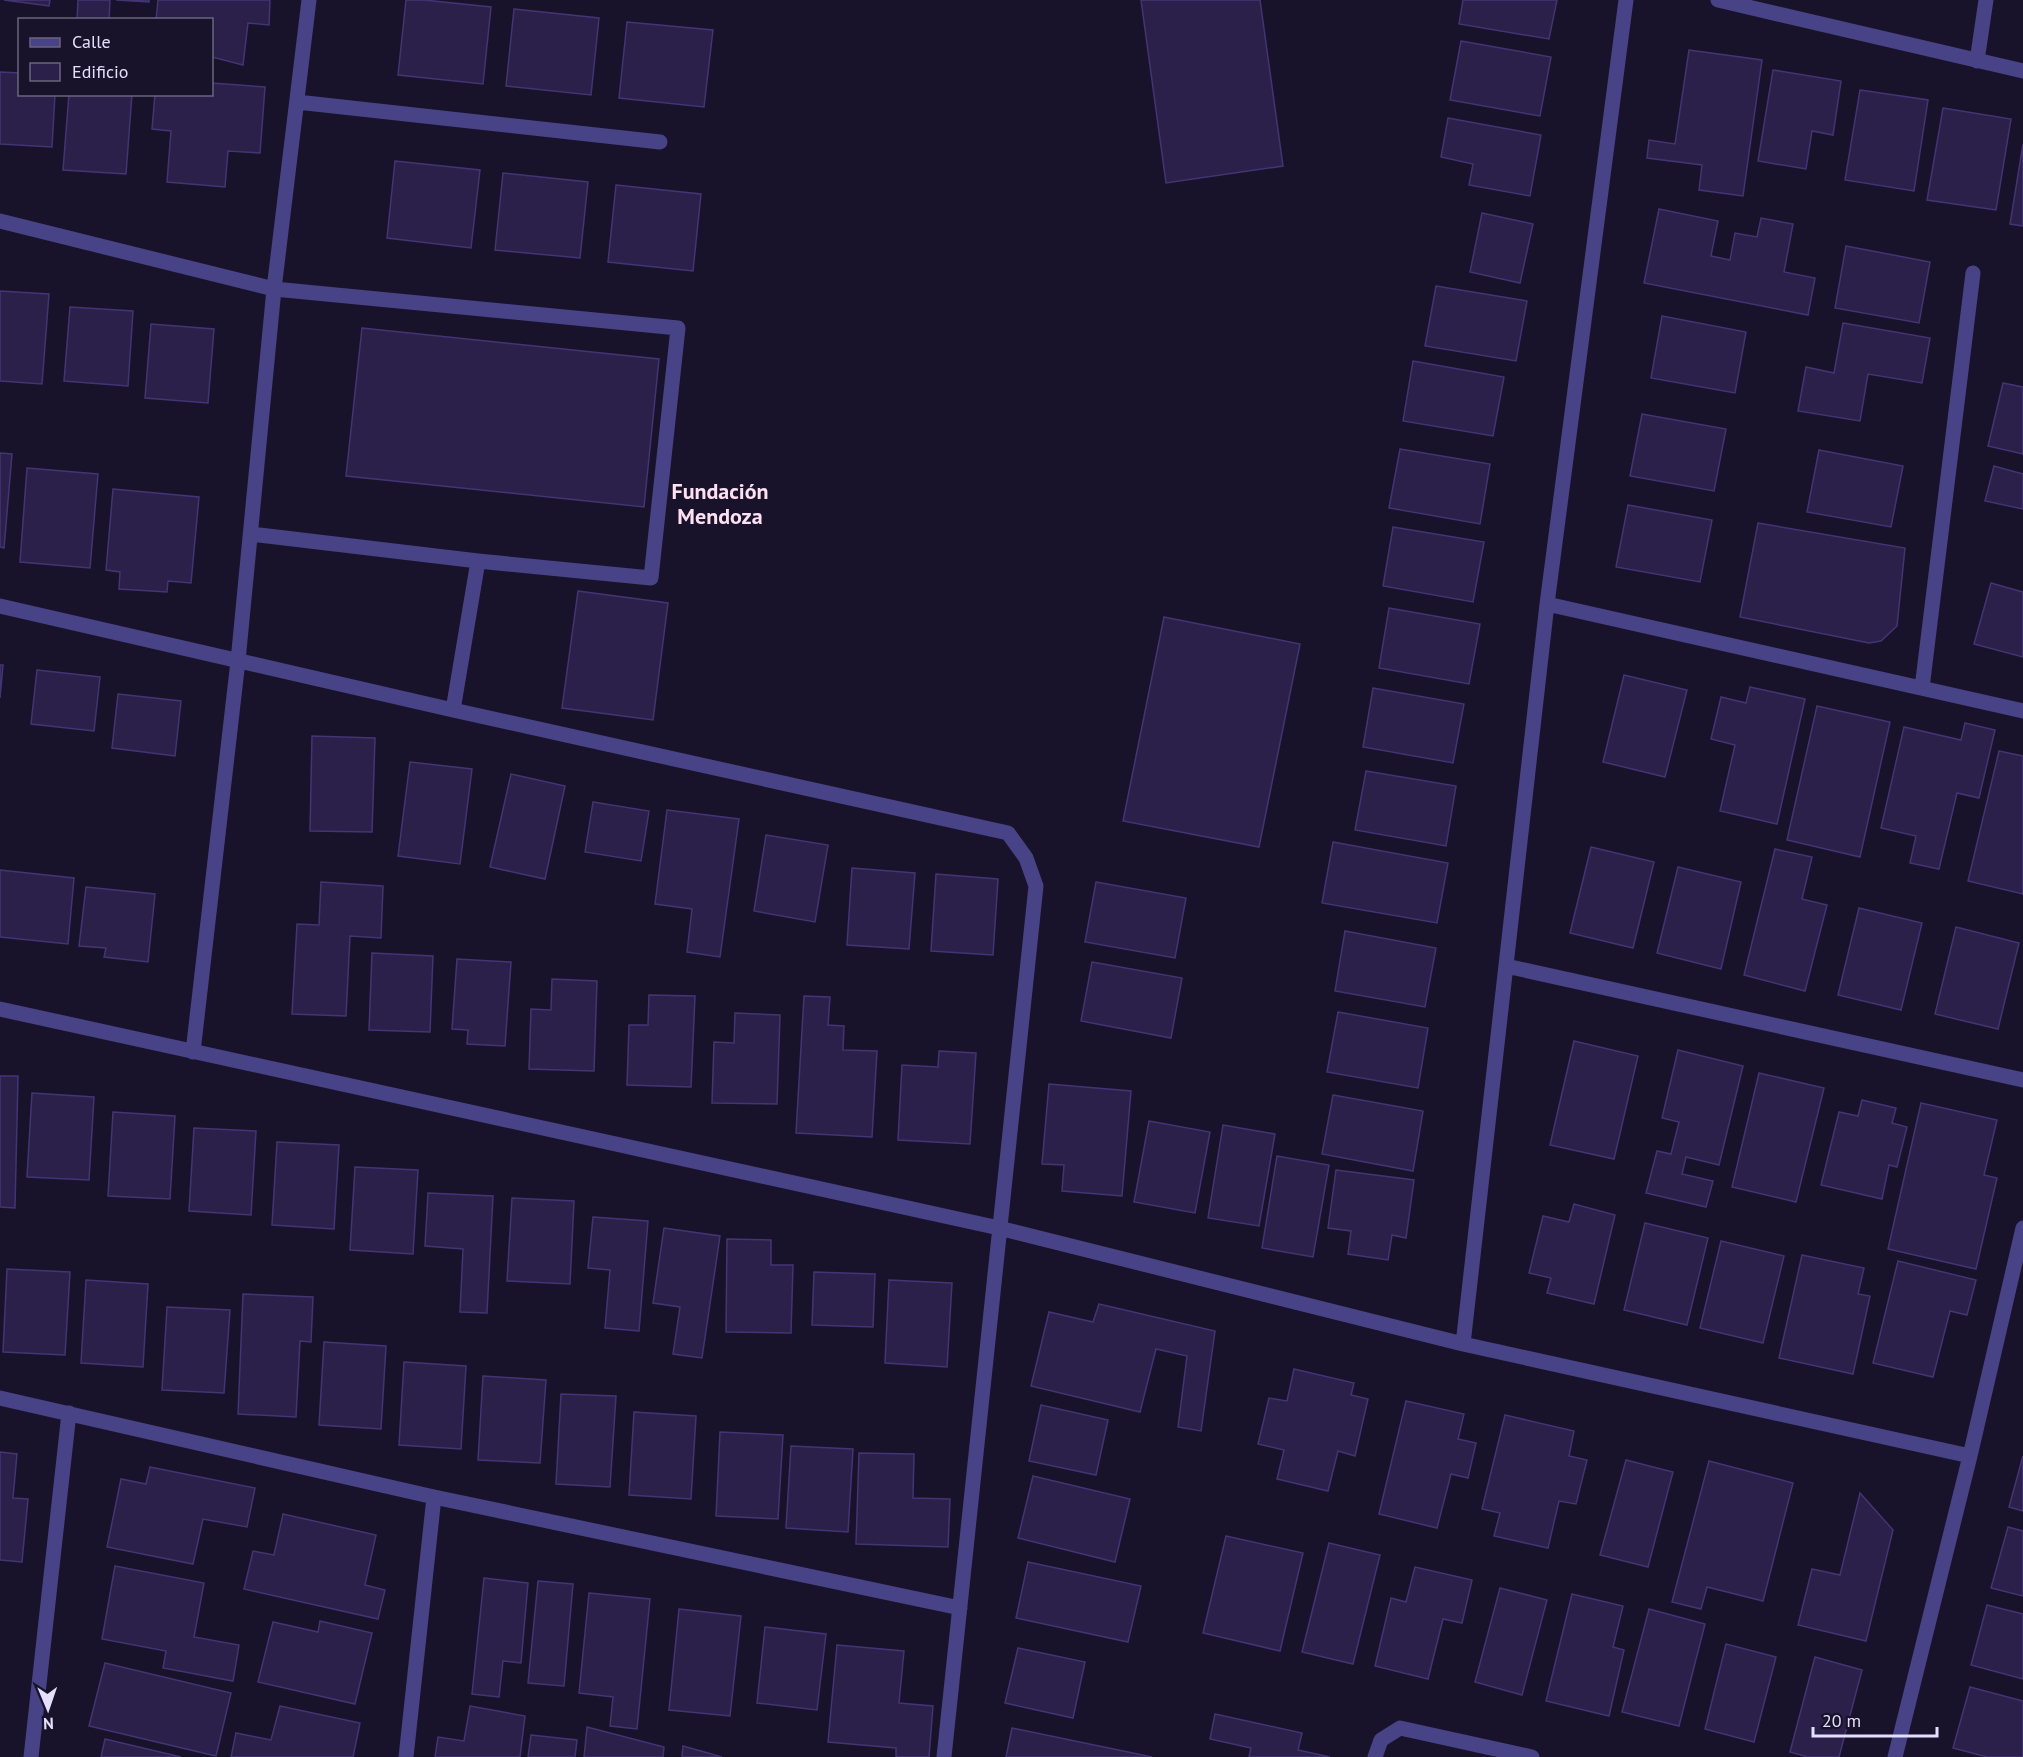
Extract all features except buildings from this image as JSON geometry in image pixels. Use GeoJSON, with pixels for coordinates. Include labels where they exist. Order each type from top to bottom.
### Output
{"type":"FeatureCollection","features":[{"type":"Feature","properties":{"kind":"street"},"geometry":{"type":"LineString","coordinates":[[193,1052],[238,661],[274,289],[309,0]]}},
{"type":"Feature","properties":{"kind":"street"},"geometry":{"type":"LineString","coordinates":[[1463,1344],[1546,604],[1626,0]]}},
{"type":"Feature","properties":{"kind":"street"},"geometry":{"type":"LineString","coordinates":[[1719,0],[2023,71]]}},
{"type":"Feature","properties":{"kind":"street"},"geometry":{"type":"LineString","coordinates":[[1977,61],[1986,0]]}},
{"type":"Feature","properties":{"kind":"street"},"geometry":{"type":"LineString","coordinates":[[297,102],[660,142]]}},
{"type":"Feature","properties":{"kind":"street"},"geometry":{"type":"LineString","coordinates":[[0,221],[274,289],[678,328],[651,578],[478,561],[251,534]]}},
{"type":"Feature","properties":{"kind":"street"},"geometry":{"type":"LineString","coordinates":[[1922,688],[1973,273]]}},
{"type":"Feature","properties":{"kind":"street"},"geometry":{"type":"LineString","coordinates":[[453,710],[478,561]]}},
{"type":"Feature","properties":{"kind":"street"},"geometry":{"type":"LineString","coordinates":[[1546,604],[2023,711]]}},
{"type":"Feature","properties":{"kind":"street"},"geometry":{"type":"LineString","coordinates":[[0,606],[453,710],[1008,833],[1026,858],[1036,886],[944,1757]]}},
{"type":"Feature","properties":{"kind":"street"},"geometry":{"type":"LineString","coordinates":[[1506,966],[2023,1080]]}},
{"type":"Feature","properties":{"kind":"street"},"geometry":{"type":"LineString","coordinates":[[0,1008],[999,1228],[1463,1344],[1970,1456]]}},
{"type":"Feature","properties":{"kind":"street"},"geometry":{"type":"LineString","coordinates":[[1895,1757],[1970,1456],[2023,1228]]}},
{"type":"Feature","properties":{"kind":"street"},"geometry":{"type":"LineString","coordinates":[[0,1398],[434,1497],[960,1608]]}},
{"type":"Feature","properties":{"kind":"street"},"geometry":{"type":"LineString","coordinates":[[31,1757],[69,1413]]}},
{"type":"Feature","properties":{"kind":"street"},"geometry":{"type":"LineString","coordinates":[[406,1757],[434,1497]]}},
{"type":"Feature","properties":{"kind":"street"},"geometry":{"type":"LineString","coordinates":[[1375,1757],[1380,1740],[1400,1728],[1532,1757]]}},
{"type":"Feature","properties":{"kind":"district","name":"Fundación Mendoza"},"geometry":{"type":"Point","coordinates":[720,504]}}]}
